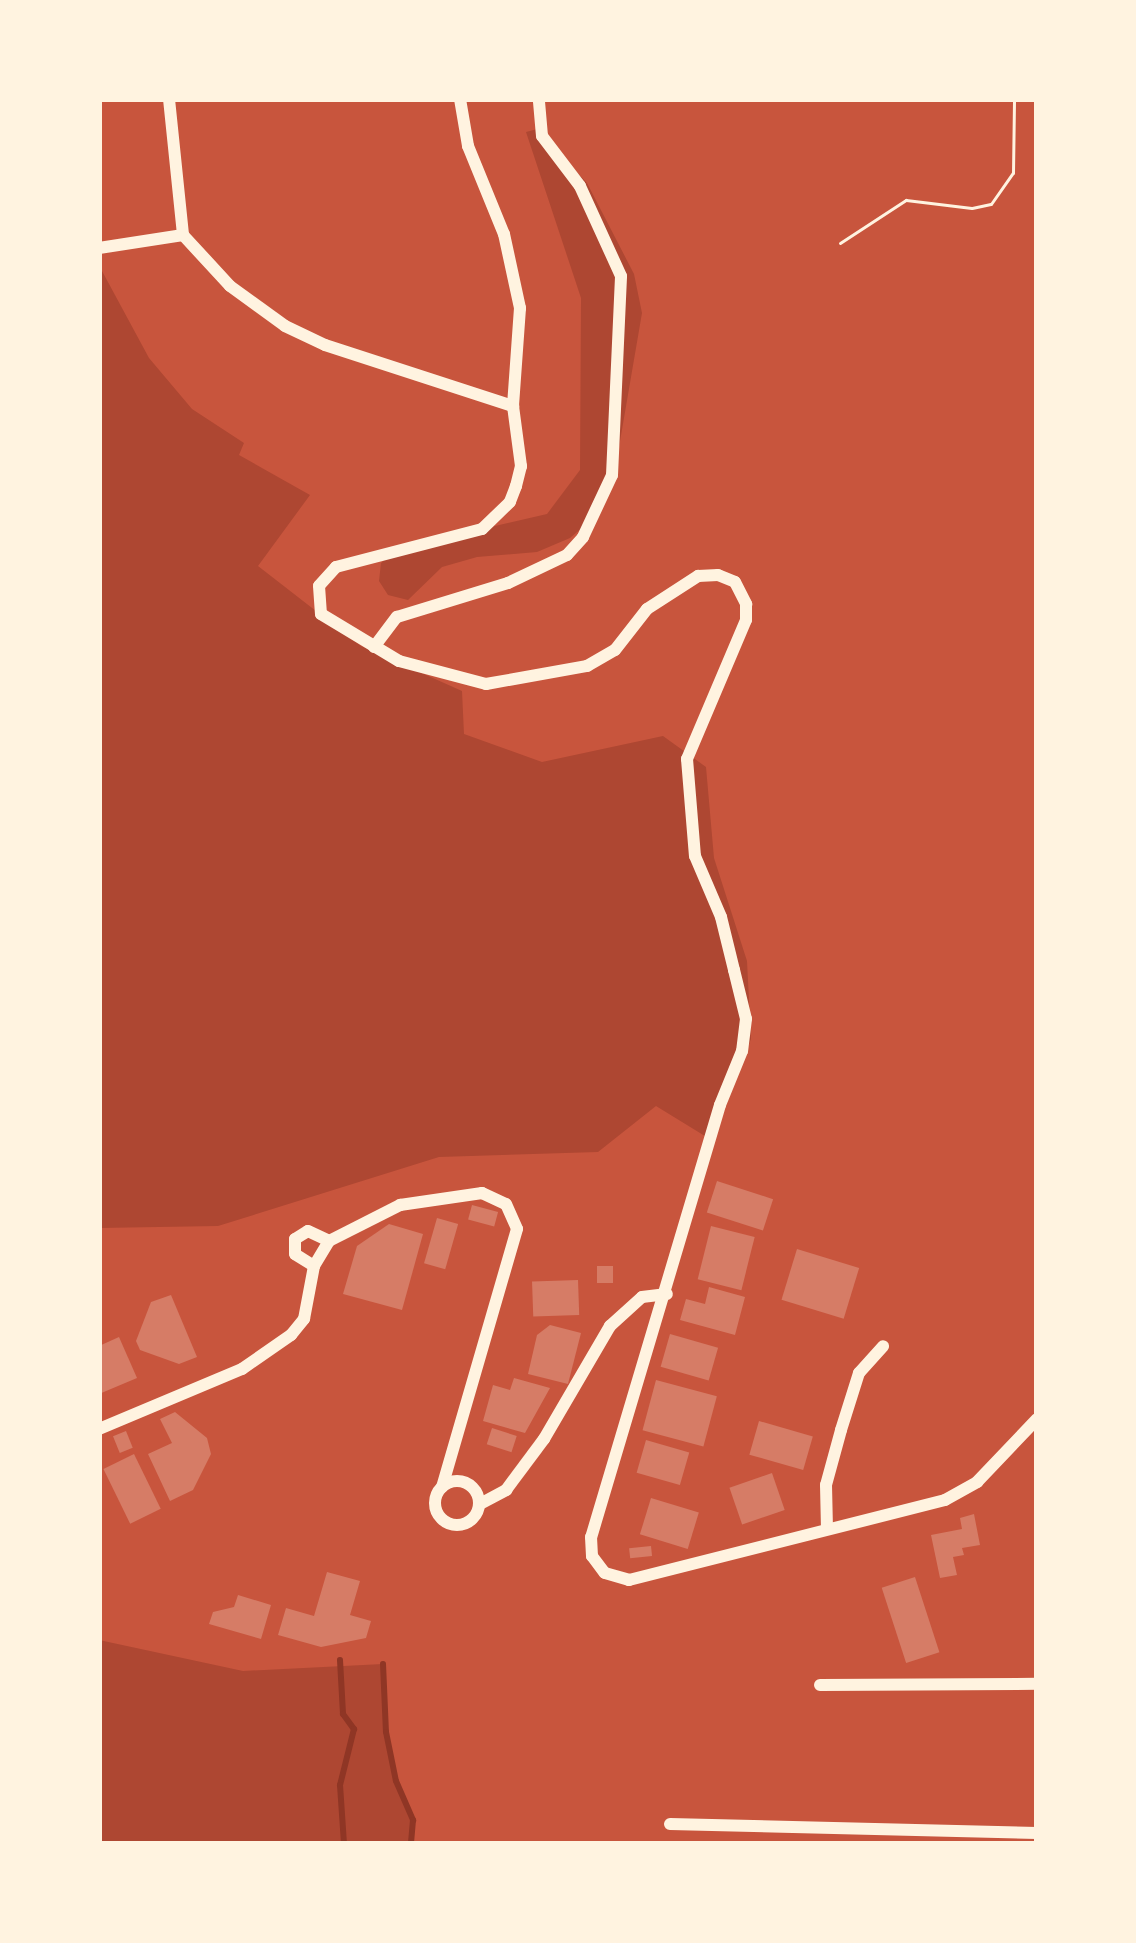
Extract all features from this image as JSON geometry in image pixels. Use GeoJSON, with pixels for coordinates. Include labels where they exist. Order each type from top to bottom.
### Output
{"type":"FeatureCollection","features":[{"type":"Feature","properties":{"kind":"street"},"geometry":{"type":"LineString","coordinates":[[169,99],[183,235],[230,286],[285,326],[326,345],[513,406]]}},
{"type":"Feature","properties":{"kind":"street"},"geometry":{"type":"LineString","coordinates":[[460,99],[468,146],[504,234],[520,308],[513,406],[521,466],[510,502],[482,529],[336,566],[324,577],[316,596],[322,614],[399,661],[486,684],[587,666],[615,650],[646,609],[698,577],[718,575],[742,590],[746,620],[687,759],[695,856],[721,917],[746,1019],[742,1051],[720,1105],[591,1537],[596,1566],[629,1580],[945,1500],[977,1482],[1037,1419]]}},
{"type":"Feature","properties":{"kind":"street"},"geometry":{"type":"LineString","coordinates":[[374,647],[397,616],[508,583],[566,555],[583,537],[612,476],[621,276],[580,186],[542,136],[539,99]]}},
{"type":"Feature","properties":{"kind":"street"},"geometry":{"type":"LineString","coordinates":[[99,248],[183,235]]}},
{"type":"Feature","properties":{"kind":"street"},"geometry":{"type":"LineString","coordinates":[[99,1429],[266,1355],[304,1319],[314,1266],[329,1241],[400,1205],[461,1193],[492,1195],[512,1212],[515,1244],[435,1507],[449,1524],[470,1521],[473,1492],[450,1465]]}},
{"type":"Feature","properties":{"kind":"street"},"geometry":{"type":"LineString","coordinates":[[314,1266],[296,1255],[295,1239],[308,1231],[329,1241]]}},
{"type":"Feature","properties":{"kind":"street"},"geometry":{"type":"LineString","coordinates":[[442,1487],[506,1490],[544,1438],[610,1326],[642,1297],[667,1294]]}},
{"type":"Feature","properties":{"kind":"street"},"geometry":{"type":"LineString","coordinates":[[827,1529],[826,1485],[841,1430],[859,1373],[883,1346]]}},
{"type":"Feature","properties":{"kind":"street"},"geometry":{"type":"LineString","coordinates":[[820,1685],[1037,1684]]}},
{"type":"Feature","properties":{"kind":"street"},"geometry":{"type":"LineString","coordinates":[[670,1824],[1037,1833]]}},
{"type":"Feature","properties":{"kind":"path"},"geometry":{"type":"LineString","coordinates":[[840,243],[906,200],[972,208],[991,204],[1013,173],[1014,99]]}},
{"type":"Feature","properties":{"kind":"shaded area"},"geometry":{"type":"Polygon","coordinates":[[[545,127],[551,145],[587,183],[634,274],[642,313],[613,482],[597,515],[570,538],[537,552],[477,557],[442,567],[408,600],[388,595],[379,581],[381,563],[396,549],[547,514],[580,470],[581,298],[526,132],[545,127]]]}},
{"type":"Feature","properties":{"kind":"shaded area"},"geometry":{"type":"Polygon","coordinates":[[[102,271],[149,358],[192,409],[244,443],[239,455],[310,495],[258,566],[361,646],[462,691],[464,734],[542,762],[663,736],[706,767],[714,858],[747,961],[751,1039],[713,1141],[656,1106],[598,1152],[439,1157],[218,1226],[99,1228],[102,271]]]}},
{"type":"Feature","properties":{"kind":"shaded area"},"geometry":{"type":"Polygon","coordinates":[[[99,1640],[243,1671],[383,1664],[386,1732],[396,1781],[413,1820],[411,1844],[99,1844],[99,1640]]]}},
{"type":"Feature","properties":{"kind":"building"},"geometry":{"type":"Polygon","coordinates":[[[717,1181],[773,1199],[763,1231],[707,1212],[717,1181]]]}},
{"type":"Feature","properties":{"kind":"building"},"geometry":{"type":"Polygon","coordinates":[[[472,1205],[498,1212],[494,1226],[468,1219],[472,1205]]]}},
{"type":"Feature","properties":{"kind":"building"},"geometry":{"type":"Polygon","coordinates":[[[437,1218],[458,1224],[445,1269],[424,1263],[437,1218]]]}},
{"type":"Feature","properties":{"kind":"building"},"geometry":{"type":"Polygon","coordinates":[[[389,1224],[423,1234],[402,1310],[343,1294],[357,1246],[389,1224]]]}},
{"type":"Feature","properties":{"kind":"building"},"geometry":{"type":"Polygon","coordinates":[[[711,1226],[755,1237],[741,1290],[698,1279],[711,1226]]]}},
{"type":"Feature","properties":{"kind":"building"},"geometry":{"type":"Polygon","coordinates":[[[797,1249],[859,1268],[844,1319],[782,1300],[797,1249]]]}},
{"type":"Feature","properties":{"kind":"building"},"geometry":{"type":"Polygon","coordinates":[[[597,1266],[613,1266],[613,1283],[597,1283],[597,1266]]]}},
{"type":"Feature","properties":{"kind":"building"},"geometry":{"type":"Polygon","coordinates":[[[578,1280],[579,1315],[533,1317],[532,1282],[578,1280]]]}},
{"type":"Feature","properties":{"kind":"building"},"geometry":{"type":"Polygon","coordinates":[[[709,1287],[745,1297],[735,1335],[680,1320],[686,1299],[705,1304],[709,1287]]]}},
{"type":"Feature","properties":{"kind":"building"},"geometry":{"type":"Polygon","coordinates":[[[171,1295],[197,1357],[179,1364],[140,1350],[136,1341],[151,1302],[171,1295]]]}},
{"type":"Feature","properties":{"kind":"building"},"geometry":{"type":"Polygon","coordinates":[[[550,1325],[581,1333],[568,1384],[528,1374],[537,1335],[550,1325]]]}},
{"type":"Feature","properties":{"kind":"building"},"geometry":{"type":"Polygon","coordinates":[[[670,1334],[718,1348],[709,1380],[661,1367],[670,1334]]]}},
{"type":"Feature","properties":{"kind":"building"},"geometry":{"type":"Polygon","coordinates":[[[119,1337],[137,1378],[99,1394],[99,1346],[119,1337]]]}},
{"type":"Feature","properties":{"kind":"building"},"geometry":{"type":"Polygon","coordinates":[[[514,1378],[550,1388],[525,1433],[483,1421],[493,1385],[510,1390],[514,1378]]]}},
{"type":"Feature","properties":{"kind":"building"},"geometry":{"type":"Polygon","coordinates":[[[656,1380],[717,1396],[703,1447],[643,1430],[656,1380]]]}},
{"type":"Feature","properties":{"kind":"building"},"geometry":{"type":"Polygon","coordinates":[[[175,1412],[207,1438],[211,1454],[193,1490],[170,1501],[148,1454],[172,1443],[160,1419],[175,1412]]]}},
{"type":"Feature","properties":{"kind":"building"},"geometry":{"type":"Polygon","coordinates":[[[759,1421],[813,1436],[803,1470],[749,1455],[759,1421]]]}},
{"type":"Feature","properties":{"kind":"building"},"geometry":{"type":"Polygon","coordinates":[[[492,1428],[517,1436],[511,1452],[487,1444],[492,1428]]]}},
{"type":"Feature","properties":{"kind":"building"},"geometry":{"type":"Polygon","coordinates":[[[126,1431],[133,1448],[120,1453],[113,1436],[126,1431]]]}},
{"type":"Feature","properties":{"kind":"building"},"geometry":{"type":"Polygon","coordinates":[[[646,1440],[689,1452],[680,1485],[637,1473],[646,1440]]]}},
{"type":"Feature","properties":{"kind":"building"},"geometry":{"type":"Polygon","coordinates":[[[134,1454],[161,1509],[130,1524],[103,1469],[134,1454]]]}},
{"type":"Feature","properties":{"kind":"building"},"geometry":{"type":"Polygon","coordinates":[[[772,1473],[785,1510],[742,1525],[729,1488],[772,1473]]]}},
{"type":"Feature","properties":{"kind":"building"},"geometry":{"type":"Polygon","coordinates":[[[651,1498],[699,1513],[688,1549],[640,1534],[651,1498]]]}},
{"type":"Feature","properties":{"kind":"building"},"geometry":{"type":"Polygon","coordinates":[[[974,1514],[980,1545],[962,1548],[964,1555],[953,1557],[957,1575],[940,1578],[931,1535],[962,1529],[960,1518],[974,1514]]]}},
{"type":"Feature","properties":{"kind":"building"},"geometry":{"type":"Polygon","coordinates":[[[651,1546],[652,1556],[630,1558],[629,1548],[651,1546]]]}},
{"type":"Feature","properties":{"kind":"building"},"geometry":{"type":"Polygon","coordinates":[[[327,1572],[360,1581],[350,1615],[371,1621],[366,1638],[321,1647],[278,1635],[286,1608],[314,1616],[327,1572]]]}},
{"type":"Feature","properties":{"kind":"building"},"geometry":{"type":"Polygon","coordinates":[[[915,1577],[939,1652],[906,1663],[882,1588],[915,1577]]]}},
{"type":"Feature","properties":{"kind":"building"},"geometry":{"type":"Polygon","coordinates":[[[238,1595],[271,1605],[261,1639],[209,1624],[213,1612],[234,1607],[238,1595]]]}},
{"type":"Feature","properties":{"kind":"waterway"},"geometry":{"type":"LineString","coordinates":[[340,1660],[343,1714],[354,1729],[340,1785],[344,1844]]}},
{"type":"Feature","properties":{"kind":"waterway"},"geometry":{"type":"LineString","coordinates":[[383,1664],[386,1732],[396,1781],[413,1820],[411,1844]]}}]}
